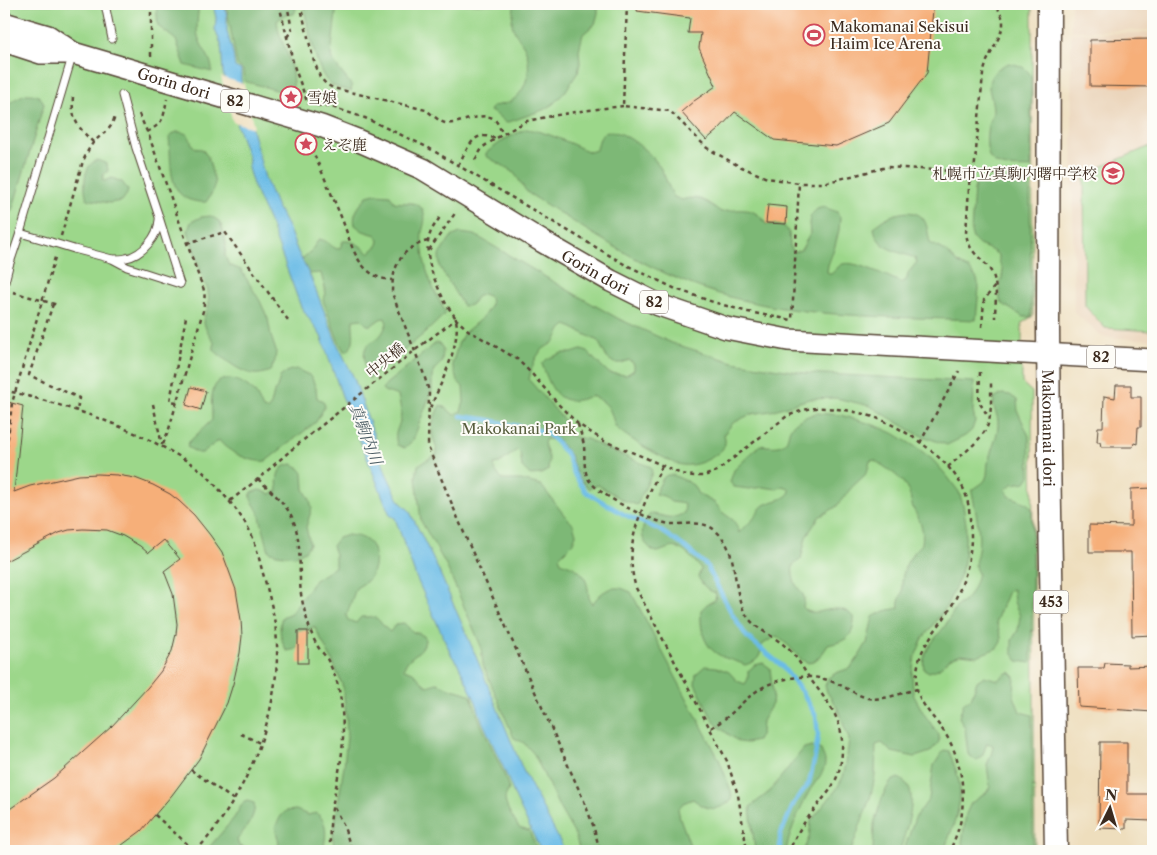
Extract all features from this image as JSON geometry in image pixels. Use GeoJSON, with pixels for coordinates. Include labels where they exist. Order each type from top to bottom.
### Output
{"type":"FeatureCollection","features":[{"type":"Feature","properties":{"kind":"highway","name":"Makomanai dori"},"geometry":{"type":"LineString","coordinates":[[1049,4],[1048,353],[1056,851]]}},
{"type":"Feature","properties":{"kind":"main road","name":"Gorin dori"},"geometry":{"type":"LineString","coordinates":[[4,22],[48,36],[73,53],[169,92],[302,109],[321,126],[423,170],[612,281],[659,305],[726,328],[788,340],[1153,360]]}},
{"type":"Feature","properties":{"kind":"main road","name":"Gorin dori"},"geometry":{"type":"LineString","coordinates":[[4,41],[41,52],[73,53]]}},
{"type":"Feature","properties":{"kind":"lane"},"geometry":{"type":"LineString","coordinates":[[105,4],[112,39]]}},
{"type":"Feature","properties":{"kind":"lane"},"geometry":{"type":"LineString","coordinates":[[4,286],[73,53]]}},
{"type":"Feature","properties":{"kind":"lane"},"geometry":{"type":"LineString","coordinates":[[20,233],[112,259],[127,267],[180,284],[136,148],[122,95]]}},
{"type":"Feature","properties":{"kind":"lane"},"geometry":{"type":"LineString","coordinates":[[112,259],[127,258],[135,255],[151,241],[158,227],[159,217]]}},
{"type":"Feature","properties":{"kind":"path"},"geometry":{"type":"LineString","coordinates":[[151,4],[151,60]]}},
{"type":"Feature","properties":{"kind":"path"},"geometry":{"type":"LineString","coordinates":[[279,4],[302,109],[335,108],[395,131],[458,165],[624,264],[676,289],[713,302],[748,312],[792,320],[799,183]]}},
{"type":"Feature","properties":{"kind":"path"},"geometry":{"type":"LineString","coordinates":[[287,4],[292,30],[287,37]]}},
{"type":"Feature","properties":{"kind":"path"},"geometry":{"type":"LineString","coordinates":[[300,4],[313,58],[320,77],[326,84],[333,88],[426,110],[445,123],[454,124],[482,116],[491,117],[496,121],[502,134]]}},
{"type":"Feature","properties":{"kind":"path"},"geometry":{"type":"LineString","coordinates":[[622,106],[627,4]]}},
{"type":"Feature","properties":{"kind":"path"},"geometry":{"type":"LineString","coordinates":[[974,173],[983,74],[1003,26],[1003,19],[996,4]]}},
{"type":"Feature","properties":{"kind":"path"},"geometry":{"type":"LineString","coordinates":[[147,132],[163,120],[169,92]]}},
{"type":"Feature","properties":{"kind":"path"},"geometry":{"type":"LineString","coordinates":[[73,97],[72,113],[74,120],[81,130],[94,142]]}},
{"type":"Feature","properties":{"kind":"path"},"geometry":{"type":"LineString","coordinates":[[475,160],[483,147],[502,134],[527,122],[552,116],[622,106],[670,111],[708,148],[737,165],[767,178],[799,183],[824,183],[887,167],[1036,176]]}},
{"type":"Feature","properties":{"kind":"path"},"geometry":{"type":"LineString","coordinates":[[458,165],[472,141],[477,137],[496,138]]}},
{"type":"Feature","properties":{"kind":"path"},"geometry":{"type":"LineString","coordinates":[[308,140],[358,260],[368,271],[379,278],[392,280]]}},
{"type":"Feature","properties":{"kind":"path"},"geometry":{"type":"LineString","coordinates":[[970,172],[967,242],[993,274],[996,284],[995,318]]}},
{"type":"Feature","properties":{"kind":"path"},"geometry":{"type":"LineString","coordinates":[[428,252],[456,212]]}},
{"type":"Feature","properties":{"kind":"path"},"geometry":{"type":"LineString","coordinates":[[440,217],[430,233],[428,252],[434,281],[450,312],[468,330],[517,359],[578,424],[604,441],[681,474],[704,476],[717,471],[787,416],[815,408],[850,412],[878,418],[895,426],[920,443],[934,453],[948,468],[963,489],[968,501],[970,556],[967,572],[961,587],[942,622],[927,641],[921,653],[918,663],[917,689],[928,711],[943,730],[954,750],[960,771],[963,793],[962,812],[960,825],[950,851]]}},
{"type":"Feature","properties":{"kind":"path"},"geometry":{"type":"LineString","coordinates":[[187,243],[225,232],[288,320],[292,319]]}},
{"type":"Feature","properties":{"kind":"path"},"geometry":{"type":"LineString","coordinates":[[428,241],[407,250],[399,261],[392,280],[392,293],[429,391],[428,448],[467,540],[584,801],[600,851]]}},
{"type":"Feature","properties":{"kind":"path"},"geometry":{"type":"LineString","coordinates":[[982,327],[984,300],[996,284]]}},
{"type":"Feature","properties":{"kind":"path"},"geometry":{"type":"LineString","coordinates":[[11,291],[58,305]]}},
{"type":"Feature","properties":{"kind":"path"},"geometry":{"type":"LineString","coordinates":[[53,304],[29,375],[79,398],[77,411]]}},
{"type":"Feature","properties":{"kind":"path"},"geometry":{"type":"LineString","coordinates":[[176,402],[170,401],[186,317],[183,316]]}},
{"type":"Feature","properties":{"kind":"path"},"geometry":{"type":"LineString","coordinates":[[429,409],[442,381],[455,344],[456,318]]}},
{"type":"Feature","properties":{"kind":"path","name":"中央橋"},"geometry":{"type":"LineString","coordinates":[[230,501],[456,318]]}},
{"type":"Feature","properties":{"kind":"path"},"geometry":{"type":"LineString","coordinates":[[920,443],[959,371]]}},
{"type":"Feature","properties":{"kind":"path"},"geometry":{"type":"LineString","coordinates":[[4,472],[12,403],[21,372]]}},
{"type":"Feature","properties":{"kind":"path"},"geometry":{"type":"LineString","coordinates":[[980,372],[979,402],[989,417]]}},
{"type":"Feature","properties":{"kind":"path"},"geometry":{"type":"LineString","coordinates":[[948,468],[978,440],[987,427],[991,383]]}},
{"type":"Feature","properties":{"kind":"path"},"geometry":{"type":"LineString","coordinates":[[4,390],[77,411],[128,429],[187,461],[206,475],[230,501],[245,522],[253,538],[266,583],[275,626],[276,653],[273,691],[267,722],[260,743],[247,776],[234,800],[215,829],[196,851],[155,815]]}},
{"type":"Feature","properties":{"kind":"path"},"geometry":{"type":"LineString","coordinates":[[152,404],[162,447]]}},
{"type":"Feature","properties":{"kind":"path"},"geometry":{"type":"LineString","coordinates":[[578,424],[584,445],[586,473],[595,487],[620,504],[660,522],[671,524],[699,523],[709,526],[716,531],[729,547],[741,604],[747,617],[796,657],[833,710],[842,736],[841,762],[837,777],[832,787],[808,817],[795,838],[790,851]]}},
{"type":"Feature","properties":{"kind":"path"},"geometry":{"type":"LineString","coordinates":[[662,466],[635,527],[631,560],[632,574],[636,588],[727,761],[736,786],[746,851]]}},
{"type":"Feature","properties":{"kind":"path"},"geometry":{"type":"LineString","coordinates":[[258,479],[273,492],[290,513],[294,522],[299,549],[305,613],[316,644],[326,658],[337,681],[343,738],[330,832],[331,851]]}},
{"type":"Feature","properties":{"kind":"path"},"geometry":{"type":"LineString","coordinates":[[711,728],[754,693],[770,683],[784,679],[800,676],[832,681],[869,698],[882,698],[917,689]]}},
{"type":"Feature","properties":{"kind":"path"},"geometry":{"type":"LineString","coordinates":[[241,734],[260,743]]}},
{"type":"Feature","properties":{"kind":"path"},"geometry":{"type":"LineString","coordinates":[[191,770],[234,800]]}},
{"type":"Feature","properties":{"kind":"path"},"geometry":{"type":"LineString","coordinates":[[333,807],[342,824],[352,851]]}},
{"type":"Feature","properties":{"kind":"shaded area"},"geometry":{"type":"Polygon","coordinates":[[[1071,4],[1153,4],[1153,30],[1071,31],[1071,4]]]}},
{"type":"Feature","properties":{"kind":"shaded area","name":"札幌市立真駒内曙中学校"},"geometry":{"type":"Polygon","coordinates":[[[1071,33],[1153,33],[1153,340],[1102,337],[1074,312],[1071,33]]]}},
{"type":"Feature","properties":{"kind":"green space","name":"Makokanai Park"},"geometry":{"type":"Polygon","coordinates":[[[4,4],[1032,4],[1033,316],[1022,323],[1022,383],[1032,392],[1035,851],[4,851],[4,4]]]}},
{"type":"Feature","properties":{"kind":"green space"},"geometry":{"type":"Polygon","coordinates":[[[156,4],[199,4],[198,36],[211,62],[212,72],[185,65],[176,40],[158,26],[156,4]]]}},
{"type":"Feature","properties":{"kind":"green space"},"geometry":{"type":"Polygon","coordinates":[[[226,4],[295,4],[294,14],[284,15],[277,21],[292,72],[293,87],[287,93],[244,81],[243,70],[237,65],[226,4]]]}},
{"type":"Feature","properties":{"kind":"green space"},"geometry":{"type":"Polygon","coordinates":[[[303,4],[337,4],[331,56],[352,86],[351,91],[334,86],[324,77],[313,46],[303,4]]]}},
{"type":"Feature","properties":{"kind":"green space"},"geometry":{"type":"Polygon","coordinates":[[[514,4],[598,4],[598,13],[595,24],[583,34],[579,50],[580,63],[578,72],[565,92],[553,104],[543,110],[506,123],[490,111],[493,106],[511,101],[521,92],[527,79],[528,71],[526,51],[513,27],[514,4]]]}},
{"type":"Feature","properties":{"kind":"green space"},"geometry":{"type":"Polygon","coordinates":[[[1009,63],[1022,67],[1031,76],[1031,168],[999,165],[991,159],[988,152],[987,130],[993,114],[989,83],[994,72],[1009,63]]]}},
{"type":"Feature","properties":{"kind":"green space"},"geometry":{"type":"Polygon","coordinates":[[[26,94],[37,96],[44,104],[12,211],[4,218],[4,111],[14,100],[26,94]]]}},
{"type":"Feature","properties":{"kind":"green space"},"geometry":{"type":"Polygon","coordinates":[[[526,129],[550,135],[590,152],[596,150],[604,133],[614,132],[625,136],[634,141],[654,159],[674,197],[682,200],[688,198],[698,199],[721,212],[746,210],[757,214],[766,224],[784,226],[789,233],[790,246],[794,252],[801,250],[810,234],[809,223],[811,215],[817,209],[824,207],[837,212],[840,217],[839,230],[827,272],[831,274],[842,265],[849,263],[873,270],[902,283],[907,279],[908,273],[917,262],[915,258],[889,249],[880,241],[874,228],[884,219],[891,216],[906,212],[919,215],[925,222],[930,243],[944,250],[957,262],[970,270],[977,279],[979,287],[976,320],[802,311],[734,298],[678,279],[634,258],[528,193],[514,173],[486,156],[486,153],[505,139],[526,129]]]}},
{"type":"Feature","properties":{"kind":"green space"},"geometry":{"type":"Polygon","coordinates":[[[177,132],[187,135],[193,146],[202,149],[208,157],[215,183],[212,193],[206,202],[185,198],[175,184],[172,175],[169,138],[177,132]]]}},
{"type":"Feature","properties":{"kind":"green space"},"geometry":{"type":"Polygon","coordinates":[[[1153,145],[1153,331],[1105,328],[1085,306],[1084,174],[1153,145]]]}},
{"type":"Feature","properties":{"kind":"green space"},"geometry":{"type":"Polygon","coordinates":[[[97,160],[107,164],[108,171],[104,174],[102,180],[112,178],[122,182],[128,190],[122,201],[109,203],[87,199],[85,177],[89,167],[97,160]]]}},
{"type":"Feature","properties":{"kind":"green space"},"geometry":{"type":"Polygon","coordinates":[[[979,180],[1030,181],[1031,317],[1024,317],[1003,304],[1000,300],[1000,282],[1003,270],[999,261],[999,255],[979,245],[973,239],[971,232],[974,189],[979,180]]]}},
{"type":"Feature","properties":{"kind":"green space"},"geometry":{"type":"Polygon","coordinates":[[[375,194],[390,195],[394,202],[417,204],[424,212],[422,242],[424,259],[434,291],[446,313],[425,333],[369,379],[365,363],[365,350],[367,345],[383,332],[387,323],[385,318],[372,325],[367,325],[361,319],[353,320],[354,336],[351,347],[348,351],[344,351],[323,300],[326,294],[321,273],[307,274],[301,261],[319,239],[337,249],[340,248],[343,241],[351,241],[369,253],[378,245],[379,240],[376,235],[363,231],[355,225],[354,220],[357,209],[367,196],[375,194]]]}},
{"type":"Feature","properties":{"kind":"green space"},"geometry":{"type":"Polygon","coordinates":[[[211,216],[219,221],[222,227],[226,243],[225,256],[229,265],[241,270],[260,301],[268,319],[276,351],[275,361],[270,371],[253,374],[235,367],[214,350],[214,342],[206,329],[203,320],[209,305],[208,290],[188,231],[191,222],[201,217],[211,216]]]}},
{"type":"Feature","properties":{"kind":"green space"},"geometry":{"type":"Polygon","coordinates":[[[460,233],[475,235],[619,319],[672,343],[733,362],[805,373],[974,382],[973,412],[975,421],[972,430],[965,436],[947,445],[917,434],[870,406],[836,398],[809,399],[771,411],[751,414],[733,423],[724,434],[725,444],[720,451],[702,462],[683,465],[672,462],[655,453],[620,431],[615,426],[609,408],[599,399],[591,396],[580,400],[571,400],[564,399],[558,395],[549,383],[542,364],[547,359],[562,353],[572,353],[581,350],[588,352],[609,373],[626,375],[634,370],[634,364],[629,360],[622,363],[614,363],[607,358],[598,341],[567,325],[561,330],[555,341],[539,353],[529,380],[563,419],[566,434],[587,439],[651,467],[652,473],[637,505],[623,500],[598,485],[589,489],[577,475],[570,455],[559,441],[546,439],[544,443],[549,459],[548,470],[542,474],[530,475],[522,467],[520,453],[517,450],[500,463],[494,464],[495,470],[502,480],[521,480],[541,485],[573,524],[576,534],[573,543],[559,557],[561,562],[575,568],[585,578],[592,604],[600,595],[610,589],[620,588],[631,592],[719,759],[731,791],[732,800],[722,807],[708,808],[693,799],[683,803],[678,809],[691,851],[580,851],[575,835],[560,809],[534,754],[524,743],[514,738],[483,665],[481,646],[446,565],[421,521],[416,477],[418,465],[437,454],[432,430],[440,405],[454,415],[461,411],[464,402],[463,387],[457,380],[452,364],[464,333],[483,317],[491,305],[490,297],[483,294],[476,297],[471,305],[463,306],[440,267],[439,255],[451,237],[460,233]]]}},
{"type":"Feature","properties":{"kind":"green space"},"geometry":{"type":"Polygon","coordinates":[[[436,343],[440,344],[443,349],[442,362],[434,370],[432,390],[413,440],[405,448],[397,445],[396,441],[396,432],[401,414],[398,396],[382,389],[436,343]]]}},
{"type":"Feature","properties":{"kind":"green space"},"geometry":{"type":"Polygon","coordinates":[[[296,369],[311,376],[316,388],[317,398],[323,401],[325,406],[316,422],[266,461],[240,456],[228,449],[219,440],[202,453],[187,447],[188,443],[212,420],[212,395],[217,383],[221,380],[231,379],[247,386],[257,396],[263,409],[267,410],[271,405],[280,377],[288,371],[296,369]]]}},
{"type":"Feature","properties":{"kind":"green space"},"geometry":{"type":"Polygon","coordinates":[[[1002,394],[1010,395],[1017,400],[1018,412],[1029,436],[1030,476],[1026,482],[1012,484],[1006,489],[1009,496],[1027,503],[1032,509],[1031,663],[1018,661],[1012,652],[1012,640],[1018,630],[1020,616],[1014,602],[1013,589],[1008,591],[996,621],[1001,637],[1001,642],[997,648],[977,656],[961,654],[951,658],[938,669],[929,672],[924,669],[924,657],[958,605],[969,596],[978,573],[975,565],[979,543],[978,528],[972,491],[984,482],[987,476],[988,463],[998,426],[994,399],[1002,394]]]}},
{"type":"Feature","properties":{"kind":"green space"},"geometry":{"type":"Polygon","coordinates":[[[816,413],[840,415],[877,426],[893,433],[919,449],[933,460],[959,492],[966,524],[964,562],[959,579],[945,609],[923,638],[915,657],[912,673],[913,694],[939,735],[939,742],[930,752],[915,757],[892,752],[882,743],[876,745],[875,776],[871,795],[851,851],[803,851],[809,838],[811,821],[836,790],[843,777],[846,764],[849,739],[837,707],[825,686],[828,678],[850,668],[856,661],[867,643],[873,617],[899,608],[904,570],[911,556],[922,544],[923,539],[921,526],[913,508],[909,492],[903,482],[874,460],[870,461],[865,475],[852,487],[836,507],[819,517],[806,537],[801,559],[793,565],[795,583],[804,596],[803,607],[813,612],[840,609],[854,618],[854,625],[847,638],[828,645],[820,657],[809,663],[802,660],[777,636],[762,645],[756,660],[745,665],[716,653],[711,649],[704,637],[701,610],[715,600],[716,593],[707,589],[701,582],[698,577],[701,569],[681,549],[670,548],[658,552],[655,551],[645,542],[642,534],[645,522],[650,514],[674,517],[684,513],[685,504],[671,502],[664,496],[655,494],[663,478],[667,475],[673,475],[693,485],[698,494],[715,503],[722,512],[733,520],[739,533],[762,506],[785,497],[790,492],[789,488],[783,486],[777,489],[734,487],[730,482],[734,470],[760,445],[774,446],[784,444],[794,424],[816,413]]]}},
{"type":"Feature","properties":{"kind":"green space"},"geometry":{"type":"Polygon","coordinates":[[[292,464],[303,473],[304,489],[312,508],[306,527],[310,544],[305,551],[295,556],[269,551],[259,513],[250,497],[252,492],[260,490],[270,494],[278,491],[279,472],[286,465],[292,464]]]}},
{"type":"Feature","properties":{"kind":"green space"},"geometry":{"type":"Polygon","coordinates":[[[348,535],[366,540],[373,549],[375,561],[369,578],[356,588],[346,615],[348,620],[356,623],[361,617],[373,617],[390,632],[396,624],[404,623],[413,632],[425,637],[423,647],[409,660],[404,669],[413,672],[427,686],[437,683],[471,696],[509,789],[505,797],[508,809],[519,828],[529,831],[538,851],[334,851],[333,836],[347,737],[343,687],[333,662],[314,626],[305,634],[296,649],[287,651],[282,639],[280,625],[282,617],[291,613],[315,580],[335,567],[335,554],[332,546],[338,538],[348,535]]]}},
{"type":"Feature","properties":{"kind":"green space"},"geometry":{"type":"Polygon","coordinates":[[[763,663],[770,668],[772,704],[762,721],[761,733],[757,741],[739,742],[720,728],[712,718],[695,684],[696,674],[705,666],[716,667],[729,672],[737,681],[745,684],[748,679],[748,671],[755,665],[763,663]]]}},
{"type":"Feature","properties":{"kind":"green space"},"geometry":{"type":"Polygon","coordinates":[[[1010,672],[1015,677],[1014,696],[1020,712],[1032,715],[1033,851],[965,851],[962,843],[966,814],[971,803],[986,793],[990,787],[987,765],[993,745],[987,743],[983,754],[977,761],[968,754],[965,728],[959,717],[964,702],[971,699],[977,681],[984,676],[998,680],[1010,672]]]}},
{"type":"Feature","properties":{"kind":"green space"},"geometry":{"type":"Polygon","coordinates":[[[812,746],[821,750],[825,765],[798,813],[786,851],[755,851],[750,807],[769,792],[804,748],[812,746]]]}},
{"type":"Feature","properties":{"kind":"green space"},"geometry":{"type":"Polygon","coordinates":[[[944,750],[949,751],[958,777],[960,800],[957,815],[944,851],[873,851],[874,824],[882,798],[890,782],[898,778],[906,783],[910,790],[911,809],[901,847],[904,850],[915,818],[929,799],[934,765],[944,750]]]}},
{"type":"Feature","properties":{"kind":"green space"},"geometry":{"type":"Polygon","coordinates":[[[247,801],[254,803],[254,813],[237,840],[239,846],[253,851],[206,851],[234,818],[243,803],[247,801]]]}},
{"type":"Feature","properties":{"kind":"green space"},"geometry":{"type":"Polygon","coordinates":[[[296,810],[308,815],[316,813],[323,820],[326,835],[323,851],[277,851],[279,843],[275,827],[286,811],[296,810]]]}},
{"type":"Feature","properties":{"kind":"water","name":"真駒内川"},"geometry":{"type":"Polygon","coordinates":[[[213,4],[224,4],[227,16],[227,31],[235,67],[241,70],[241,80],[265,178],[354,378],[386,473],[400,502],[409,510],[438,569],[523,770],[565,851],[541,851],[516,799],[482,721],[476,702],[458,664],[452,656],[416,577],[395,518],[390,515],[342,396],[321,336],[301,307],[271,226],[254,188],[248,168],[249,159],[237,126],[223,73],[221,44],[215,30],[216,18],[213,4]]]}},
{"type":"Feature","properties":{"kind":"pier"},"geometry":{"type":"Polygon","coordinates":[[[221,77],[244,84],[254,128],[233,122],[221,77]]]}},
{"type":"Feature","properties":{"kind":"building"},"geometry":{"type":"Polygon","coordinates":[[[638,4],[930,4],[933,10],[927,73],[889,123],[836,146],[774,140],[735,112],[706,140],[681,112],[716,86],[699,48],[701,33],[688,33],[690,18],[637,11],[638,4]]]}},
{"type":"Feature","properties":{"kind":"building"},"geometry":{"type":"Polygon","coordinates":[[[1153,39],[1153,87],[1090,86],[1090,40],[1153,39]]]}},
{"type":"Feature","properties":{"kind":"building"},"geometry":{"type":"Polygon","coordinates":[[[768,205],[787,207],[786,224],[766,223],[768,205]]]}},
{"type":"Feature","properties":{"kind":"building"},"geometry":{"type":"Polygon","coordinates":[[[1116,385],[1131,385],[1131,397],[1141,397],[1141,427],[1138,427],[1137,444],[1134,443],[1133,447],[1101,447],[1100,442],[1097,442],[1098,427],[1103,427],[1104,396],[1115,398],[1116,385]]]}},
{"type":"Feature","properties":{"kind":"building"},"geometry":{"type":"Polygon","coordinates":[[[191,387],[206,391],[201,410],[186,405],[191,387]]]}},
{"type":"Feature","properties":{"kind":"building"},"geometry":{"type":"Polygon","coordinates":[[[4,401],[23,406],[14,492],[30,486],[79,475],[98,474],[135,478],[153,485],[179,501],[194,515],[210,535],[222,552],[236,590],[242,636],[240,653],[227,703],[199,759],[172,795],[141,831],[114,851],[4,851],[4,813],[54,778],[111,727],[161,671],[172,651],[177,624],[173,594],[164,571],[180,559],[164,540],[148,553],[123,536],[107,530],[83,529],[59,533],[4,562],[4,401]]]}},
{"type":"Feature","properties":{"kind":"building"},"geometry":{"type":"Polygon","coordinates":[[[1153,488],[1153,635],[1132,636],[1131,552],[1089,552],[1089,525],[1131,526],[1131,489],[1153,488]]]}},
{"type":"Feature","properties":{"kind":"building"},"geometry":{"type":"Polygon","coordinates":[[[298,631],[308,631],[308,663],[298,663],[298,631]]]}},
{"type":"Feature","properties":{"kind":"building"},"geometry":{"type":"Polygon","coordinates":[[[1105,663],[1128,664],[1128,667],[1153,666],[1153,712],[1079,707],[1078,668],[1104,668],[1105,663]]]}},
{"type":"Feature","properties":{"kind":"building"},"geometry":{"type":"Polygon","coordinates":[[[1100,742],[1127,742],[1127,794],[1153,794],[1153,821],[1126,820],[1126,829],[1099,828],[1100,742]]]}},
{"type":"Feature","properties":{"kind":"waterway"},"geometry":{"type":"LineString","coordinates":[[461,416],[546,432],[567,455],[575,476],[586,492],[625,515],[660,530],[685,547],[707,566],[732,614],[747,637],[781,665],[802,692],[816,716],[818,735],[815,757],[809,783],[794,803],[780,836],[780,851]]}},
{"type":"Feature","properties":{"kind":"place","name":"Makomanai Sekisui Haim Ice Arena"},"geometry":{"type":"Point","coordinates":[814,35]}},
{"type":"Feature","properties":{"kind":"place","name":"雪娘"},"geometry":{"type":"Point","coordinates":[291,97]}},
{"type":"Feature","properties":{"kind":"place","name":"えぞ鹿"},"geometry":{"type":"Point","coordinates":[306,144]}},
{"type":"Feature","properties":{"kind":"place","name":"札幌市立真駒内曙中学校"},"geometry":{"type":"Point","coordinates":[1113,173]}}]}
